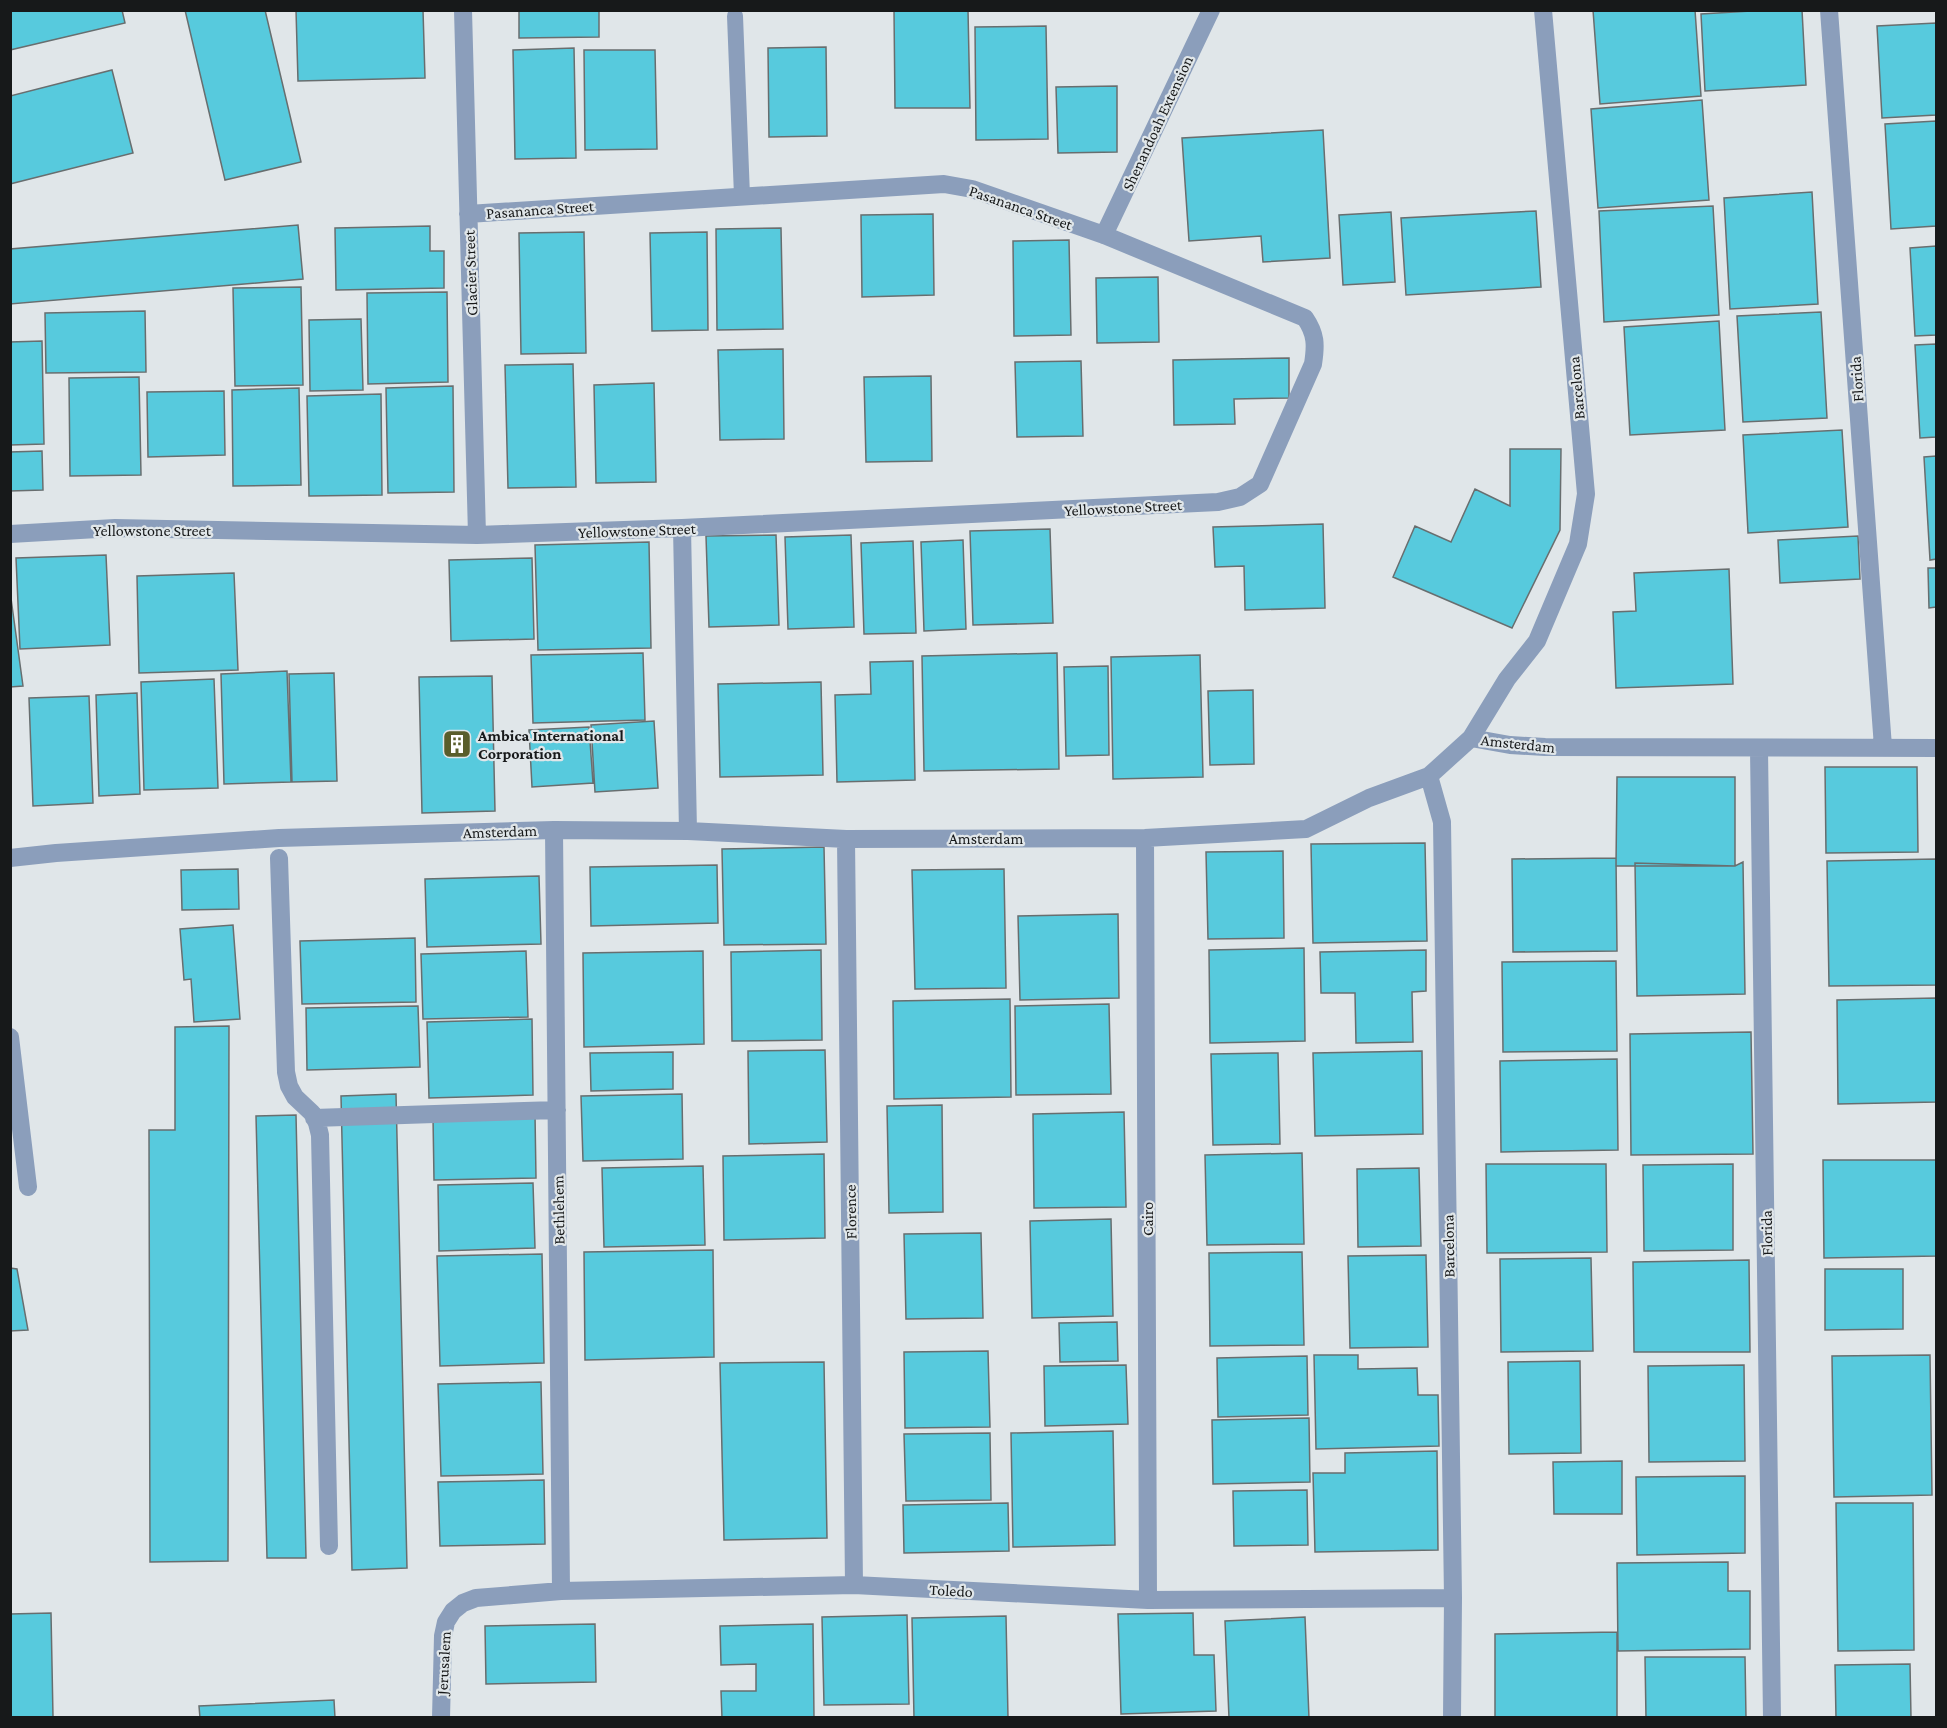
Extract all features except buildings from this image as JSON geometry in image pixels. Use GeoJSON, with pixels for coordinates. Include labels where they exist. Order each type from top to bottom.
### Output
{"type":"FeatureCollection","features":[{"type":"Feature","properties":{"kind":"street","name":"Glacier Street"},"geometry":{"type":"LineString","coordinates":[[463,10],[477,536]]}},
{"type":"Feature","properties":{"kind":"street","name":"Shenandoah Extension"},"geometry":{"type":"LineString","coordinates":[[1104,235],[1211,10]]}},
{"type":"Feature","properties":{"kind":"street","name":"Barcelona"},"geometry":{"type":"LineString","coordinates":[[1471,738],[1507,679],[1537,641],[1578,544],[1586,494],[1543,10]]}},
{"type":"Feature","properties":{"kind":"street","name":"Florida"},"geometry":{"type":"LineString","coordinates":[[1829,10],[1884,747]]}},
{"type":"Feature","properties":{"kind":"street","name":"Pasananca Street"},"geometry":{"type":"LineString","coordinates":[[468,214],[944,184],[972,189],[1104,235],[1305,318],[1313,330],[1316,345],[1313,364],[1260,484]]}},
{"type":"Feature","properties":{"kind":"street","name":"Yellowstone Street"},"geometry":{"type":"LineString","coordinates":[[10,534],[115,528],[477,536],[682,528],[1218,502],[1240,497],[1260,484]]}},
{"type":"Feature","properties":{"kind":"street"},"geometry":{"type":"LineString","coordinates":[[682,528],[688,831]]}},
{"type":"Feature","properties":{"kind":"street","name":"Amsterdam"},"geometry":{"type":"LineString","coordinates":[[10,858],[279,838],[554,830],[688,831],[846,838],[1145,838],[1306,829],[1369,798],[1429,776],[1471,738],[1510,745],[1545,747],[1936,748]]}},
{"type":"Feature","properties":{"kind":"street","name":"Florida"},"geometry":{"type":"LineString","coordinates":[[1759,749],[1772,1718]]}},
{"type":"Feature","properties":{"kind":"street","name":"Barcelona"},"geometry":{"type":"LineString","coordinates":[[1429,776],[1442,822],[1453,1598],[1452,1718]]}},
{"type":"Feature","properties":{"kind":"street","name":"Bethlehem"},"geometry":{"type":"LineString","coordinates":[[554,830],[561,1591]]}},
{"type":"Feature","properties":{"kind":"street","name":"Florence"},"geometry":{"type":"LineString","coordinates":[[846,838],[855,1585]]}},
{"type":"Feature","properties":{"kind":"street","name":"Cairo"},"geometry":{"type":"LineString","coordinates":[[1145,838],[1149,1600]]}},
{"type":"Feature","properties":{"kind":"street"},"geometry":{"type":"LineString","coordinates":[[279,858],[286,1072],[289,1086],[295,1097],[312,1113],[320,1135],[329,1545]]}},
{"type":"Feature","properties":{"kind":"street"},"geometry":{"type":"LineString","coordinates":[[10,1037],[28,1187]]}},
{"type":"Feature","properties":{"kind":"street"},"geometry":{"type":"LineString","coordinates":[[314,1118],[557,1110]]}},
{"type":"Feature","properties":{"kind":"street","name":"Toledo"},"geometry":{"type":"LineString","coordinates":[[453,1611],[463,1603],[476,1598],[561,1591],[855,1585],[1149,1600],[1453,1598]]}},
{"type":"Feature","properties":{"kind":"street","name":"Jerusalem"},"geometry":{"type":"LineString","coordinates":[[441,1718],[443,1636],[446,1622],[453,1611]]}},
{"type":"Feature","properties":{"kind":"lane"},"geometry":{"type":"LineString","coordinates":[[735,16],[742,196]]}},
{"type":"Feature","properties":{"kind":"place","name":"Ambica International Corporation"},"geometry":{"type":"Point","coordinates":[457,744]}}]}
